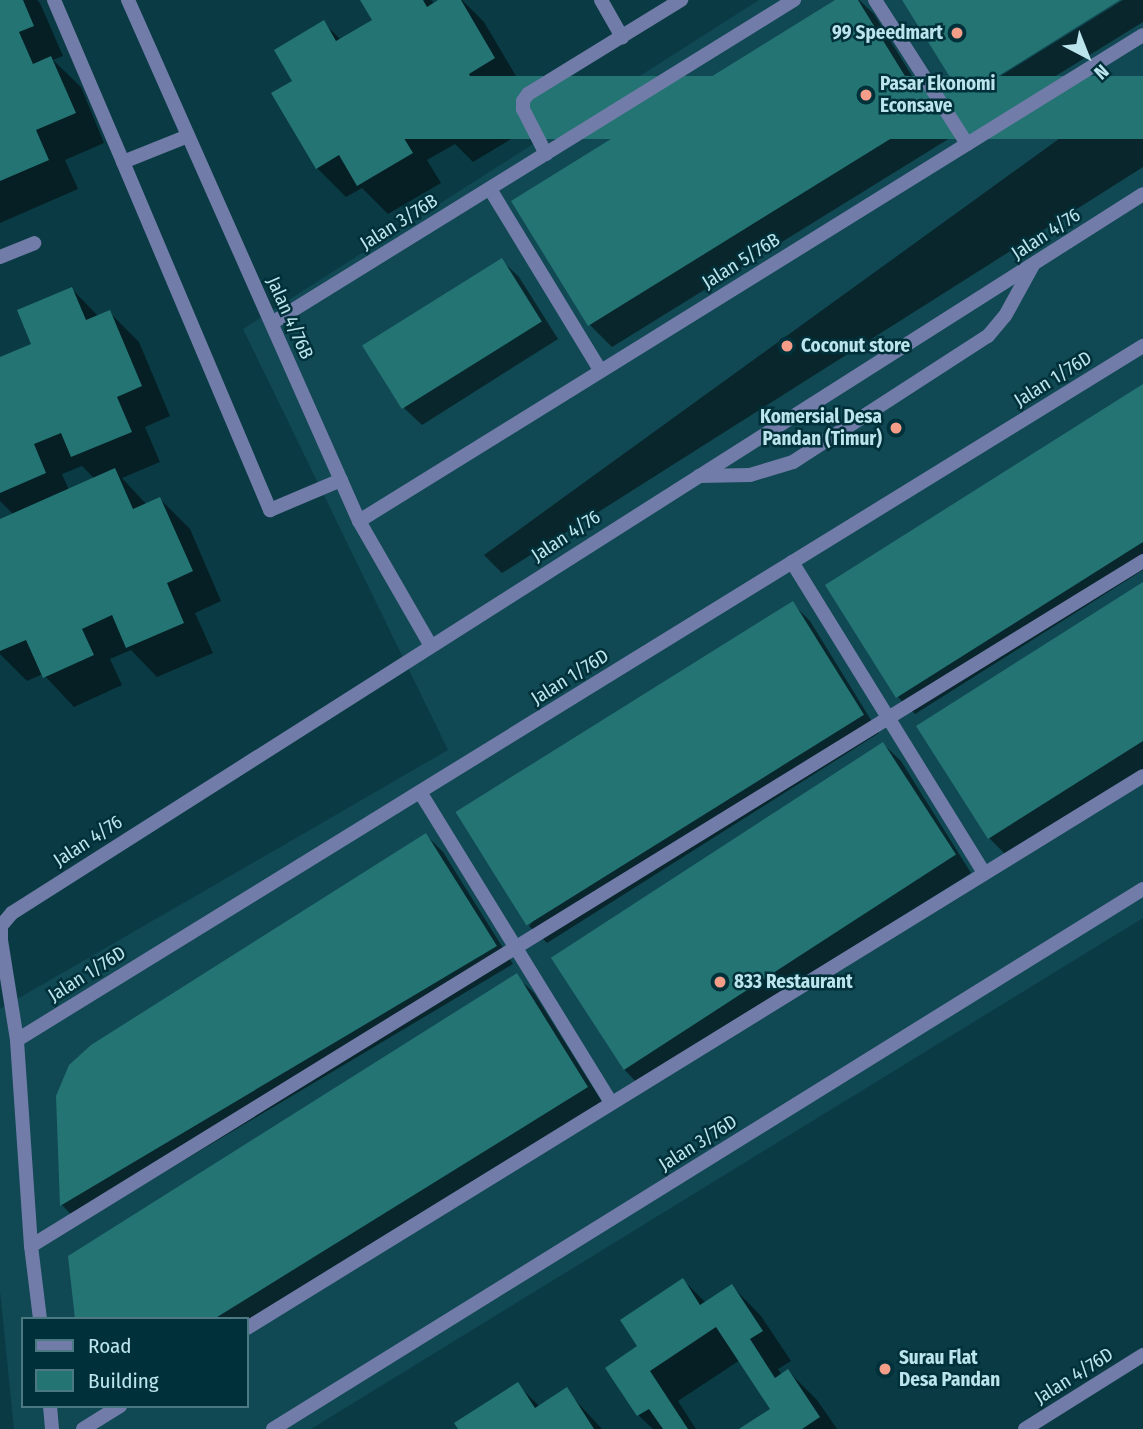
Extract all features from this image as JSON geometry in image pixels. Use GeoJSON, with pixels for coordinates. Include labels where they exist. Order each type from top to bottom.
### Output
{"type":"FeatureCollection","features":[{"type":"Feature","properties":{"kind":"street"},"geometry":{"type":"LineString","coordinates":[[54,0],[271,510],[341,480]]}},
{"type":"Feature","properties":{"kind":"street","name":"Jalan 4/76B"},"geometry":{"type":"LineString","coordinates":[[128,0],[359,521],[431,646]]}},
{"type":"Feature","properties":{"kind":"street"},"geometry":{"type":"LineString","coordinates":[[601,0],[622,37]]}},
{"type":"Feature","properties":{"kind":"street"},"geometry":{"type":"LineString","coordinates":[[546,154],[523,109],[523,101],[528,94],[681,0]]}},
{"type":"Feature","properties":{"kind":"street","name":"Jalan 3/76B"},"geometry":{"type":"LineString","coordinates":[[272,323],[794,0]]}},
{"type":"Feature","properties":{"kind":"street"},"geometry":{"type":"LineString","coordinates":[[875,0],[967,144]]}},
{"type":"Feature","properties":{"kind":"street","name":"Jalan 5/76B"},"geometry":{"type":"LineString","coordinates":[[359,521],[1143,35]]}},
{"type":"Feature","properties":{"kind":"street"},"geometry":{"type":"LineString","coordinates":[[123,162],[188,136]]}},
{"type":"Feature","properties":{"kind":"street"},"geometry":{"type":"LineString","coordinates":[[490,189],[600,370]]}},
{"type":"Feature","properties":{"kind":"street","name":"Jalan 4/76"},"geometry":{"type":"LineString","coordinates":[[3,977],[1,926],[12,913],[1143,194]]}},
{"type":"Feature","properties":{"kind":"street"},"geometry":{"type":"LineString","coordinates":[[0,257],[34,243]]}},
{"type":"Feature","properties":{"kind":"street"},"geometry":{"type":"LineString","coordinates":[[699,476],[750,475],[793,462],[988,337],[1005,316],[1033,265]]}},
{"type":"Feature","properties":{"kind":"street","name":"Jalan 1/76D"},"geometry":{"type":"LineString","coordinates":[[17,1040],[1143,346]]}},
{"type":"Feature","properties":{"kind":"street"},"geometry":{"type":"LineString","coordinates":[[31,1246],[1143,561]]}},
{"type":"Feature","properties":{"kind":"street"},"geometry":{"type":"LineString","coordinates":[[792,562],[984,873]]}},
{"type":"Feature","properties":{"kind":"street"},"geometry":{"type":"LineString","coordinates":[[248,1327],[1143,776]]}},
{"type":"Feature","properties":{"kind":"street"},"geometry":{"type":"LineString","coordinates":[[420,792],[611,1103]]}},
{"type":"Feature","properties":{"kind":"street","name":"Jalan 3/76D"},"geometry":{"type":"LineString","coordinates":[[273,1429],[1143,889]]}},
{"type":"Feature","properties":{"kind":"street"},"geometry":{"type":"LineString","coordinates":[[3,977],[17,1040],[31,1246],[40,1317]]}},
{"type":"Feature","properties":{"kind":"street","name":"Jalan 4/76D"},"geometry":{"type":"LineString","coordinates":[[1025,1429],[1143,1355]]}},
{"type":"Feature","properties":{"kind":"street"},"geometry":{"type":"LineString","coordinates":[[50,1408],[52,1429]]}},
{"type":"Feature","properties":{"kind":"street"},"geometry":{"type":"LineString","coordinates":[[83,1429],[117,1408]]}},
{"type":"Feature","properties":{"kind":"shaded area"},"geometry":{"type":"Polygon","coordinates":[[[759,0],[1143,0],[1143,918],[311,1429],[14,1429],[0,1291],[0,1009],[448,750],[243,329],[759,0]]]}},
{"type":"Feature","properties":{"kind":"building"},"geometry":{"type":"Polygon","coordinates":[[[0,0],[23,0],[34,26],[19,32],[33,64],[51,56],[76,113],[36,130],[49,160],[0,181],[0,0]]]}},
{"type":"Feature","properties":{"kind":"building"},"geometry":{"type":"Polygon","coordinates":[[[360,0],[423,0],[427,7],[438,0],[461,0],[495,58],[469,74],[487,106],[442,133],[430,112],[399,130],[413,153],[357,186],[339,155],[316,169],[271,93],[292,81],[274,50],[324,20],[336,41],[372,20],[360,0]]]}},
{"type":"Feature","properties":{"kind":"building"},"geometry":{"type":"Polygon","coordinates":[[[835,0],[858,0],[929,115],[588,326],[511,201],[835,0]]]}},
{"type":"Feature","properties":{"kind":"building"},"geometry":{"type":"Polygon","coordinates":[[[902,0],[1120,0],[963,98],[902,0]]]}},
{"type":"Feature","properties":{"kind":"building"},"geometry":{"type":"Polygon","coordinates":[[[329,76],[1143,76],[1143,139],[329,139],[329,76]]]}},
{"type":"Feature","properties":{"kind":"building"},"geometry":{"type":"Polygon","coordinates":[[[502,258],[542,322],[402,409],[362,345],[502,258]]]}},
{"type":"Feature","properties":{"kind":"building"},"geometry":{"type":"Polygon","coordinates":[[[72,287],[86,320],[110,310],[142,386],[117,397],[132,432],[71,457],[61,433],[34,444],[46,473],[0,493],[0,357],[31,344],[17,310],[72,287]]]}},
{"type":"Feature","properties":{"kind":"building"},"geometry":{"type":"Polygon","coordinates":[[[1143,384],[1143,542],[896,698],[825,585],[1143,384]]]}},
{"type":"Feature","properties":{"kind":"building"},"geometry":{"type":"Polygon","coordinates":[[[115,468],[133,509],[160,497],[193,571],[167,583],[184,623],[126,648],[112,615],[82,629],[94,655],[43,678],[26,640],[0,651],[0,519],[115,468]]]}},
{"type":"Feature","properties":{"kind":"building"},"geometry":{"type":"Polygon","coordinates":[[[1143,582],[1143,741],[988,839],[916,726],[1143,582]]]}},
{"type":"Feature","properties":{"kind":"building"},"geometry":{"type":"Polygon","coordinates":[[[793,601],[864,715],[526,926],[455,812],[793,601]]]}},
{"type":"Feature","properties":{"kind":"building"},"geometry":{"type":"Polygon","coordinates":[[[883,742],[956,854],[624,1070],[551,958],[883,742]]]}},
{"type":"Feature","properties":{"kind":"building"},"geometry":{"type":"Polygon","coordinates":[[[426,833],[497,946],[60,1206],[56,1096],[69,1065],[91,1045],[426,833]]]}},
{"type":"Feature","properties":{"kind":"building"},"geometry":{"type":"Polygon","coordinates":[[[517,973],[588,1087],[217,1317],[75,1317],[68,1256],[517,973]]]}},
{"type":"Feature","properties":{"kind":"building"},"geometry":{"type":"Polygon","coordinates":[[[683,1278],[700,1305],[732,1284],[763,1331],[750,1339],[775,1378],[788,1369],[820,1417],[802,1429],[739,1429],[770,1409],[716,1327],[650,1371],[688,1429],[663,1429],[649,1409],[637,1416],[605,1368],[637,1346],[620,1320],[683,1278]]]}},
{"type":"Feature","properties":{"kind":"building"},"geometry":{"type":"Polygon","coordinates":[[[518,1382],[535,1408],[567,1387],[594,1429],[458,1429],[454,1423],[518,1382]]]}},
{"type":"Feature","properties":{"kind":"place","name":"99 Speedmart"},"geometry":{"type":"Point","coordinates":[957,33]}},
{"type":"Feature","properties":{"kind":"place","name":"Pasar Ekonomi Econsave"},"geometry":{"type":"Point","coordinates":[866,95]}},
{"type":"Feature","properties":{"kind":"place","name":"Coconut store"},"geometry":{"type":"Point","coordinates":[787,346]}},
{"type":"Feature","properties":{"kind":"place","name":"Komersial Desa Pandan (Timur)"},"geometry":{"type":"Point","coordinates":[896,428]}},
{"type":"Feature","properties":{"kind":"place","name":"833 Restaurant"},"geometry":{"type":"Point","coordinates":[720,982]}},
{"type":"Feature","properties":{"kind":"place","name":"Surau Flat Desa Pandan"},"geometry":{"type":"Point","coordinates":[885,1369]}}]}
